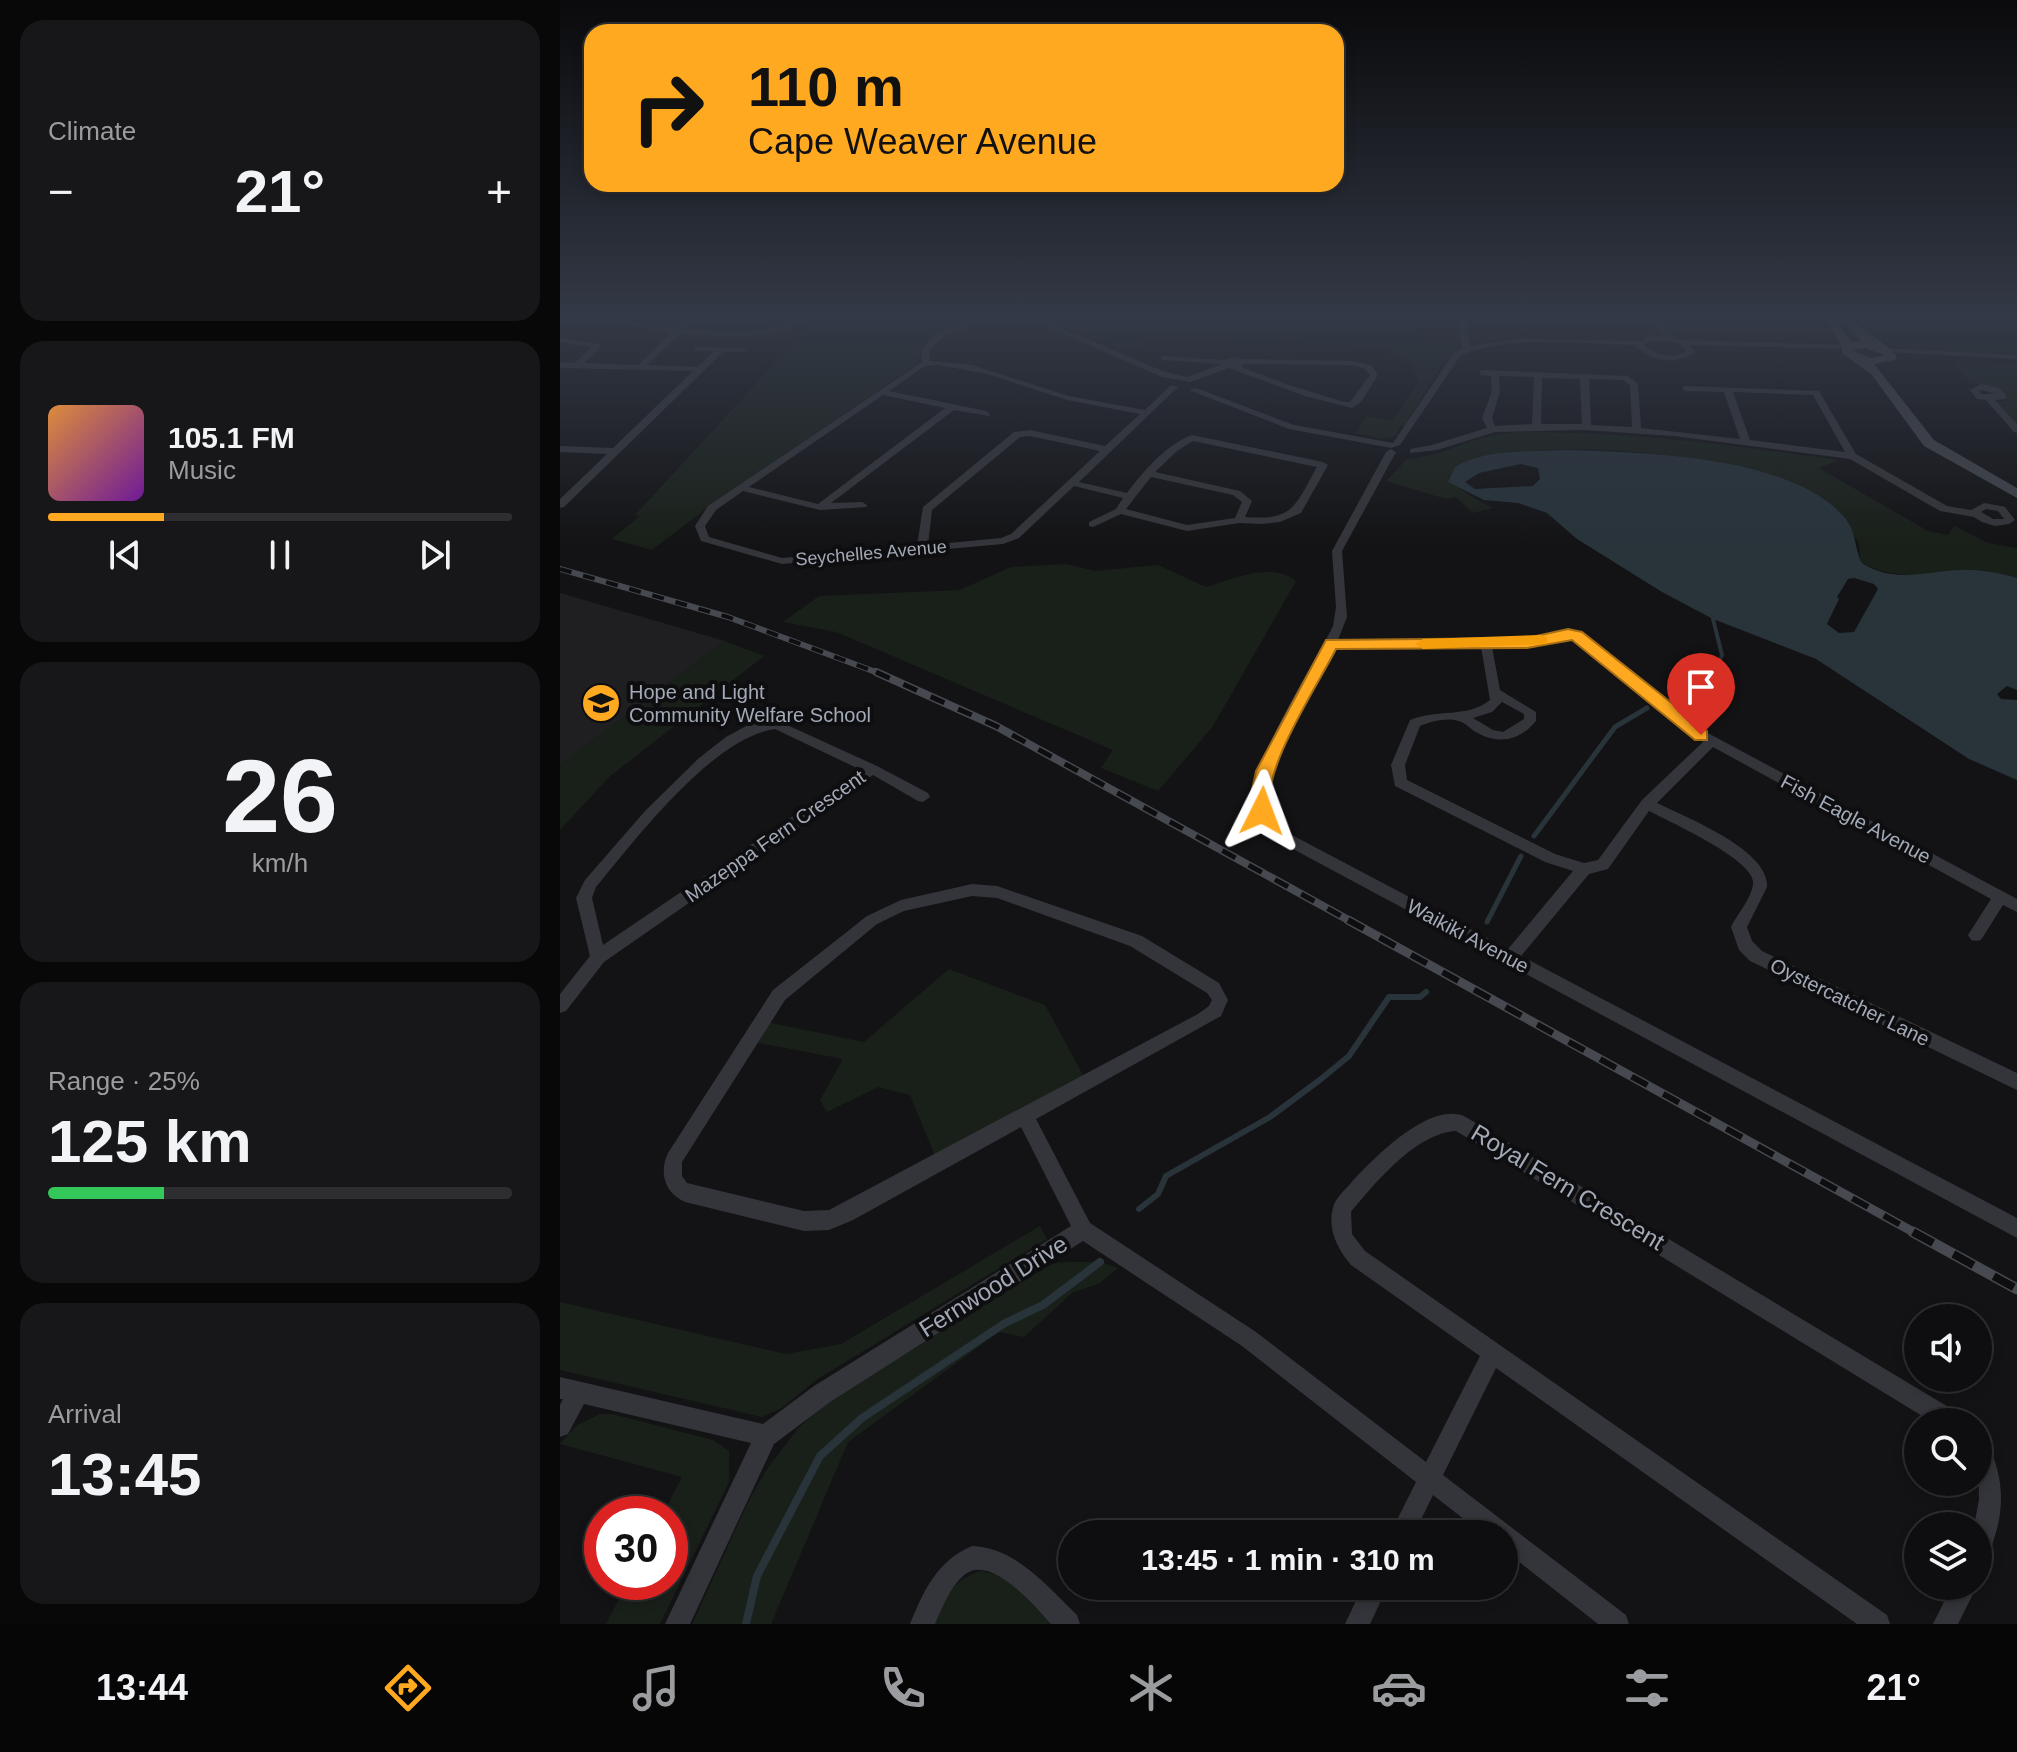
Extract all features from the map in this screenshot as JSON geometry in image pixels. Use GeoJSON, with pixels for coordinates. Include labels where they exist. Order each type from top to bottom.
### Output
{"type":"FeatureCollection","features":[{"type":"Feature","properties":{"kind":"street"},"geometry":{"type":"LineString","coordinates":[[560,505],[672,394]]}},
{"type":"Feature","properties":{"kind":"street"},"geometry":{"type":"LineString","coordinates":[[741,488],[878,394]]}},
{"type":"Feature","properties":{"kind":"street"},"geometry":{"type":"LineString","coordinates":[[889,394],[986,414]]}},
{"type":"Feature","properties":{"kind":"street"},"geometry":{"type":"LineString","coordinates":[[1056,394],[1143,412]]}},
{"type":"Feature","properties":{"kind":"street"},"geometry":{"type":"LineString","coordinates":[[1072,483],[1143,412],[1171,394]]}},
{"type":"Feature","properties":{"kind":"street"},"geometry":{"type":"LineString","coordinates":[[1209,394],[1292,427],[1366,442],[1392,452],[1411,447],[1436,447],[1492,429],[1587,428],[1852,456],[1944,509],[1976,514]]}},
{"type":"Feature","properties":{"kind":"street"},"geometry":{"type":"LineString","coordinates":[[1305,394],[1351,405],[1360,394]]}},
{"type":"Feature","properties":{"kind":"street","name":"Waikiki Avenue"},"geometry":{"type":"LineString","coordinates":[[1432,394],[1392,452],[1337,551],[1335,567],[1344,611],[1331,644],[1265,771],[1259,800],[1262,811],[1285,838],[2017,1228]]}},
{"type":"Feature","properties":{"kind":"street"},"geometry":{"type":"LineString","coordinates":[[1492,429],[1487,418],[1495,394]]}},
{"type":"Feature","properties":{"kind":"street"},"geometry":{"type":"LineString","coordinates":[[1536,428],[1537,394]]}},
{"type":"Feature","properties":{"kind":"street"},"geometry":{"type":"LineString","coordinates":[[1586,394],[1583,416],[1587,428]]}},
{"type":"Feature","properties":{"kind":"street"},"geometry":{"type":"LineString","coordinates":[[1635,394],[1637,431]]}},
{"type":"Feature","properties":{"kind":"street"},"geometry":{"type":"LineString","coordinates":[[1729,394],[1746,443]]}},
{"type":"Feature","properties":{"kind":"street"},"geometry":{"type":"LineString","coordinates":[[1817,394],[1826,404],[1852,456]]}},
{"type":"Feature","properties":{"kind":"street"},"geometry":{"type":"LineString","coordinates":[[1892,394],[1929,443],[2017,494]]}},
{"type":"Feature","properties":{"kind":"street"},"geometry":{"type":"LineString","coordinates":[[1905,394],[1941,439],[2017,484]]}},
{"type":"Feature","properties":{"kind":"street"},"geometry":{"type":"LineString","coordinates":[[1990,399],[2017,430]]}},
{"type":"Feature","properties":{"kind":"street"},"geometry":{"type":"LineString","coordinates":[[820,507],[952,407]]}},
{"type":"Feature","properties":{"kind":"street"},"geometry":{"type":"LineString","coordinates":[[1407,432],[1411,447]]}},
{"type":"Feature","properties":{"kind":"street"},"geometry":{"type":"LineString","coordinates":[[922,549],[927,509],[1017,434],[1030,433],[1105,449]]}},
{"type":"Feature","properties":{"kind":"street"},"geometry":{"type":"LineString","coordinates":[[1093,524],[1120,511],[1127,496],[1179,444],[1192,438],[1323,465],[1297,511],[1291,515],[1264,521],[1239,520],[1187,528],[1120,511]]}},
{"type":"Feature","properties":{"kind":"street"},"geometry":{"type":"LineString","coordinates":[[560,449],[615,451]]}},
{"type":"Feature","properties":{"kind":"street"},"geometry":{"type":"LineString","coordinates":[[1151,474],[1236,493],[1247,501],[1239,520]]}},
{"type":"Feature","properties":{"kind":"street"},"geometry":{"type":"LineString","coordinates":[[1072,483],[1127,496]]}},
{"type":"Feature","properties":{"kind":"street","name":"Seychelles Avenue"},"geometry":{"type":"LineString","coordinates":[[741,488],[712,508],[701,522],[702,535],[710,542],[782,561],[1003,541],[1015,536],[1072,483]]}},
{"type":"Feature","properties":{"kind":"street"},"geometry":{"type":"LineString","coordinates":[[741,488],[820,507],[862,505]]}},
{"type":"Feature","properties":{"kind":"street","name":"Fish Eagle Avenue"},"geometry":{"type":"LineString","coordinates":[[1331,644],[1486,644],[1577,636],[1711,741],[2017,906]]}},
{"type":"Feature","properties":{"kind":"street"},"geometry":{"type":"LineString","coordinates":[[1486,644],[1496,701],[1489,709],[1459,716],[1436,716],[1415,723],[1398,765],[1400,783],[1550,858],[1584,869],[1603,865],[1647,804],[1711,741]]}},
{"type":"Feature","properties":{"kind":"street"},"geometry":{"type":"LineString","coordinates":[[1459,716],[1501,738],[1513,737],[1530,721],[1530,712],[1496,693]]}},
{"type":"Feature","properties":{"kind":"street","name":"Mazeppa Fern Crescent"},"geometry":{"type":"LineString","coordinates":[[759,724],[776,724],[872,769],[598,957],[584,898],[590,884],[671,791],[738,735],[759,724]]}},
{"type":"Feature","properties":{"kind":"street"},"geometry":{"type":"LineString","coordinates":[[872,769],[923,797]]}},
{"type":"Feature","properties":{"kind":"street","name":"Oystercatcher Lane"},"geometry":{"type":"LineString","coordinates":[[1647,804],[1738,853],[1755,868],[1759,886],[1739,927],[1745,945],[1756,956],[2017,1082]]}},
{"type":"Feature","properties":{"kind":"street"},"geometry":{"type":"LineString","coordinates":[[1510,958],[1584,869]]}},
{"type":"Feature","properties":{"kind":"street"},"geometry":{"type":"LineString","coordinates":[[972,890],[997,892],[1136,941],[1213,988],[1220,1000],[1215,1011],[1204,1019],[1025,1116],[846,1213],[819,1221],[685,1193],[676,1186],[671,1169],[674,1159],[779,995],[886,911],[972,890]]}},
{"type":"Feature","properties":{"kind":"street"},"geometry":{"type":"LineString","coordinates":[[1976,935],[2000,897]]}},
{"type":"Feature","properties":{"kind":"street"},"geometry":{"type":"LineString","coordinates":[[560,1006],[598,957]]}},
{"type":"Feature","properties":{"kind":"street"},"geometry":{"type":"LineString","coordinates":[[1025,1116],[1083,1230]]}},
{"type":"Feature","properties":{"kind":"street","name":"Royal Fern Crescent"},"geometry":{"type":"LineString","coordinates":[[1878,1624],[1358,1258],[1346,1245],[1340,1229],[1342,1208],[1419,1133],[1437,1122],[1449,1121],[1472,1129],[1929,1408]]}},
{"type":"Feature","properties":{"kind":"street","name":"Fernwood Drive"},"geometry":{"type":"LineString","coordinates":[[677,1624],[766,1436],[822,1394],[1083,1230],[1249,1339],[1484,1520]]}},
{"type":"Feature","properties":{"kind":"street"},"geometry":{"type":"LineString","coordinates":[[1409,1520],[1493,1352]]}},
{"type":"Feature","properties":{"kind":"street"},"geometry":{"type":"LineString","coordinates":[[560,1426],[570,1390],[766,1436]]}},
{"type":"Feature","properties":{"kind":"street"},"geometry":{"type":"LineString","coordinates":[[1990,1512],[1992,1483]]}},
{"type":"Feature","properties":{"kind":"street","name":"Fernwood Drive"},"geometry":{"type":"LineString","coordinates":[[1518,1547],[1617,1624]]}},
{"type":"Feature","properties":{"kind":"street"},"geometry":{"type":"LineString","coordinates":[[922,1624],[935,1591],[947,1573],[967,1560],[982,1556],[995,1557],[1011,1567],[1068,1624]]}},
{"type":"Feature","properties":{"kind":"street"},"geometry":{"type":"LineString","coordinates":[[1357,1624],[1369,1600]]}},
{"type":"Feature","properties":{"kind":"street"},"geometry":{"type":"LineString","coordinates":[[1945,1624],[1958,1600]]}},
{"type":"Feature","properties":{"kind":"shaded area"},"geometry":{"type":"Polygon","coordinates":[[[747,394],[873,394],[708,507],[652,550],[612,539],[640,516],[635,515],[747,394]]]}},
{"type":"Feature","properties":{"kind":"shaded area"},"geometry":{"type":"Polygon","coordinates":[[[1410,394],[1424,394],[1395,436],[1381,439],[1356,433],[1367,416],[1392,421],[1410,394]]]}},
{"type":"Feature","properties":{"kind":"shaded area"},"geometry":{"type":"Polygon","coordinates":[[[2005,394],[2017,394],[2017,424],[1997,402],[2007,399],[2005,394]]]}},
{"type":"Feature","properties":{"kind":"shaded area"},"geometry":{"type":"Polygon","coordinates":[[[1516,432],[1638,436],[1839,460],[1819,468],[1928,531],[1948,535],[1954,526],[1988,543],[2017,548],[2017,578],[1997,573],[1918,575],[1880,571],[1862,563],[1854,536],[1792,485],[1759,472],[1717,462],[1612,450],[1558,449],[1510,453],[1472,462],[1449,478],[1464,492],[1493,508],[1473,513],[1456,497],[1446,499],[1386,481],[1406,460],[1440,453],[1480,438],[1516,432]]]}},
{"type":"Feature","properties":{"kind":"shaded area"},"geometry":{"type":"Polygon","coordinates":[[[1564,450],[1673,456],[1753,469],[1790,481],[1821,497],[1845,518],[1852,529],[1862,563],[1874,569],[1898,575],[1975,570],[2017,578],[2017,690],[2007,686],[1997,694],[2001,699],[2017,700],[2017,780],[1969,759],[1816,659],[1713,619],[1662,592],[1577,539],[1547,513],[1518,503],[1484,500],[1448,482],[1455,467],[1480,457],[1508,452],[1564,450]],[[1521,464],[1479,473],[1465,482],[1475,489],[1533,486],[1540,479],[1538,468],[1521,464]],[[1848,579],[1837,597],[1839,599],[1827,624],[1839,633],[1854,632],[1878,589],[1874,584],[1848,579]]]}},
{"type":"Feature","properties":{"kind":"shaded area"},"geometry":{"type":"Polygon","coordinates":[[[1066,564],[1095,571],[1158,565],[1206,587],[1264,572],[1286,575],[1296,581],[1213,726],[1158,791],[1101,768],[1113,750],[836,632],[783,622],[819,596],[960,590],[1011,567],[1066,564]]]}},
{"type":"Feature","properties":{"kind":"shaded area","name":"Hope and Light Community Welfare School"},"geometry":{"type":"Polygon","coordinates":[[[560,593],[725,641],[560,765],[560,593]]]}},
{"type":"Feature","properties":{"kind":"shaded area"},"geometry":{"type":"Polygon","coordinates":[[[725,641],[764,656],[609,777],[560,830],[560,765],[725,641]]]}},
{"type":"Feature","properties":{"kind":"shaded area"},"geometry":{"type":"Polygon","coordinates":[[[949,969],[1045,1005],[1083,1075],[935,1156],[910,1095],[878,1087],[827,1112],[820,1100],[843,1059],[754,1042],[766,1022],[864,1042],[949,969]]]}},
{"type":"Feature","properties":{"kind":"shaded area"},"geometry":{"type":"Polygon","coordinates":[[[1040,1226],[1047,1239],[816,1380],[782,1408],[762,1417],[560,1370],[560,1302],[786,1354],[841,1344],[1040,1226]]]}},
{"type":"Feature","properties":{"kind":"shaded area"},"geometry":{"type":"Polygon","coordinates":[[[1097,1261],[1118,1268],[1100,1283],[1072,1293],[1024,1337],[999,1332],[848,1442],[771,1624],[692,1624],[751,1496],[799,1427],[829,1401],[1046,1267],[1058,1263],[1097,1261]]]}},
{"type":"Feature","properties":{"kind":"shaded area"},"geometry":{"type":"Polygon","coordinates":[[[600,1414],[612,1414],[713,1440],[729,1451],[729,1482],[688,1566],[688,1496],[672,1496],[682,1477],[560,1444],[577,1425],[600,1414]]]}},
{"type":"Feature","properties":{"kind":"shaded area"},"geometry":{"type":"Polygon","coordinates":[[[981,1571],[1004,1576],[1051,1624],[933,1624],[950,1591],[963,1579],[981,1571]]]}},
{"type":"Feature","properties":{"kind":"shaded area"},"geometry":{"type":"Polygon","coordinates":[[[619,1600],[672,1600],[660,1624],[606,1624],[619,1600]]]}},
{"type":"Feature","properties":{"kind":"waterway"},"geometry":{"type":"LineString","coordinates":[[1713,619],[1722,655],[1714,673]]}},
{"type":"Feature","properties":{"kind":"waterway"},"geometry":{"type":"LineString","coordinates":[[1672,696],[1714,673]]}},
{"type":"Feature","properties":{"kind":"waterway"},"geometry":{"type":"LineString","coordinates":[[1534,836],[1615,727],[1647,708]]}},
{"type":"Feature","properties":{"kind":"waterway"},"geometry":{"type":"LineString","coordinates":[[1487,922],[1521,856]]}},
{"type":"Feature","properties":{"kind":"waterway"},"geometry":{"type":"LineString","coordinates":[[1139,1209],[1158,1194],[1166,1176],[1270,1117],[1349,1056],[1389,997],[1420,997],[1426,992]]}},
{"type":"Feature","properties":{"kind":"waterway"},"geometry":{"type":"LineString","coordinates":[[746,1624],[757,1576],[820,1456],[862,1418],[1005,1323],[1043,1305],[1100,1262]]}},
{"type":"Feature","properties":{"kind":"railway"},"geometry":{"type":"LineString","coordinates":[[560,569],[728,617],[878,673]]}},
{"type":"Feature","properties":{"kind":"railway"},"geometry":{"type":"LineString","coordinates":[[878,673],[996,726],[1352,922]]}},
{"type":"Feature","properties":{"kind":"railway"},"geometry":{"type":"LineString","coordinates":[[1348,920],[1917,1234]]}},
{"type":"Feature","properties":{"kind":"railway"},"geometry":{"type":"LineString","coordinates":[[1913,1232],[2017,1289]]}},
{"type":"Feature","properties":{"kind":"slow traffic"},"geometry":{"type":"LineString","coordinates":[[1423,644],[1527,643],[1541,640]]}},
{"type":"Feature","properties":{"kind":"place","name":"Hope and Light Community Welfare School"},"geometry":{"type":"Point","coordinates":[601,703]}},
{"type":"Feature","properties":{"kind":"route"},"geometry":{"type":"LineString","coordinates":[[1262,811],[1259,800],[1265,771],[1331,644],[1527,643],[1568,634],[1577,636],[1701,735]]}}]}
